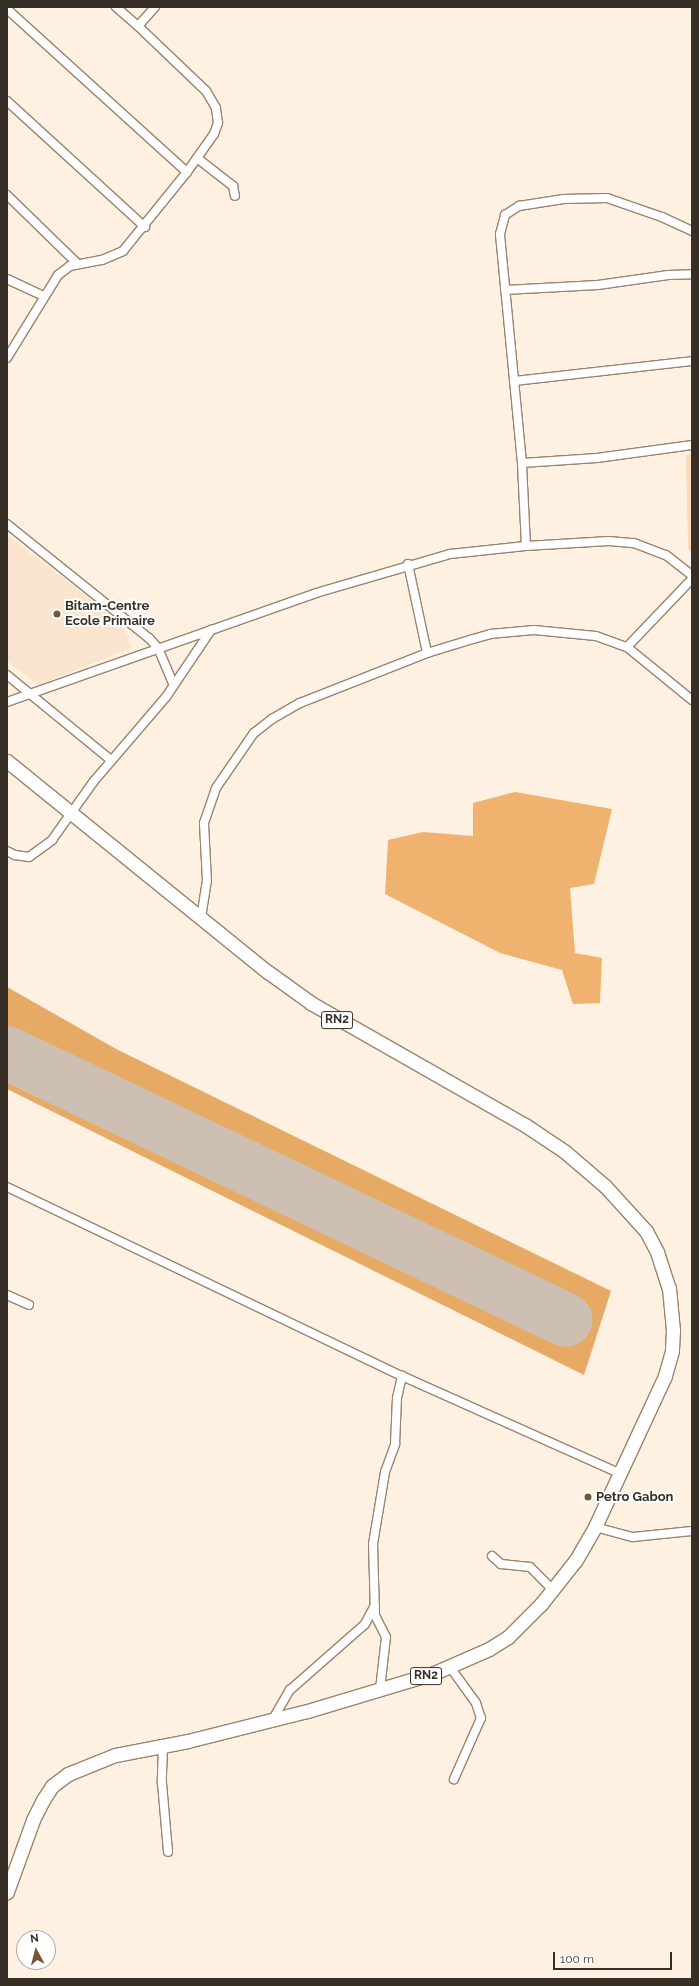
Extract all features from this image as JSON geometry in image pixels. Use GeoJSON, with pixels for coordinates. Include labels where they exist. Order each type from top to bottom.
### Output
{"type":"FeatureCollection","features":[{"type":"Feature","properties":{"kind":"highway","name":"RN2"},"geometry":{"type":"LineString","coordinates":[[7,761],[71,811],[268,972],[339,1021],[397,1050],[525,1125],[564,1151],[605,1186],[646,1232],[665,1270],[673,1318],[672,1351],[665,1376],[621,1474],[595,1527],[575,1561],[529,1618],[508,1636],[489,1649],[450,1667],[380,1689],[273,1719],[163,1746],[115,1755],[68,1774],[52,1786],[33,1820],[7,1892]]}},
{"type":"Feature","properties":{"kind":"street"},"geometry":{"type":"LineString","coordinates":[[7,358],[43,296],[63,269],[114,256],[123,251],[145,227],[187,172],[218,123],[213,100],[138,26],[116,7]]}},
{"type":"Feature","properties":{"kind":"street"},"geometry":{"type":"LineString","coordinates":[[138,26],[155,7]]}},
{"type":"Feature","properties":{"kind":"street"},"geometry":{"type":"LineString","coordinates":[[7,10],[187,172]]}},
{"type":"Feature","properties":{"kind":"street"},"geometry":{"type":"LineString","coordinates":[[7,101],[145,227]]}},
{"type":"Feature","properties":{"kind":"street"},"geometry":{"type":"LineString","coordinates":[[197,158],[233,186],[235,196]]}},
{"type":"Feature","properties":{"kind":"street"},"geometry":{"type":"LineString","coordinates":[[7,196],[78,264]]}},
{"type":"Feature","properties":{"kind":"street"},"geometry":{"type":"LineString","coordinates":[[526,546],[522,463],[500,234],[505,215],[519,206],[563,199],[607,198],[662,217],[692,231]]}},
{"type":"Feature","properties":{"kind":"street"},"geometry":{"type":"LineString","coordinates":[[505,290],[598,285],[668,274],[692,274]]}},
{"type":"Feature","properties":{"kind":"street"},"geometry":{"type":"LineString","coordinates":[[7,279],[43,296]]}},
{"type":"Feature","properties":{"kind":"street"},"geometry":{"type":"LineString","coordinates":[[514,381],[692,361]]}},
{"type":"Feature","properties":{"kind":"street"},"geometry":{"type":"LineString","coordinates":[[522,463],[596,458],[692,445]]}},
{"type":"Feature","properties":{"kind":"street"},"geometry":{"type":"LineString","coordinates":[[7,524],[140,631],[158,648],[173,684]]}},
{"type":"Feature","properties":{"kind":"street"},"geometry":{"type":"LineString","coordinates":[[7,702],[158,648],[408,564],[450,554],[526,546],[609,541],[634,543],[666,555],[692,575]]}},
{"type":"Feature","properties":{"kind":"street"},"geometry":{"type":"LineString","coordinates":[[408,564],[427,653]]}},
{"type":"Feature","properties":{"kind":"street"},"geometry":{"type":"LineString","coordinates":[[627,647],[692,579]]}},
{"type":"Feature","properties":{"kind":"street"},"geometry":{"type":"LineString","coordinates":[[7,851],[23,857],[35,855],[52,840],[71,811],[111,760],[147,720],[211,630]]}},
{"type":"Feature","properties":{"kind":"street"},"geometry":{"type":"LineString","coordinates":[[201,918],[207,881],[204,823],[206,811],[216,788],[254,734],[272,719],[300,703],[427,653],[490,634],[534,630],[596,636],[627,647],[692,700]]}},
{"type":"Feature","properties":{"kind":"street"},"geometry":{"type":"LineString","coordinates":[[7,675],[111,760]]}},
{"type":"Feature","properties":{"kind":"street"},"geometry":{"type":"LineString","coordinates":[[7,1187],[402,1376],[621,1474]]}},
{"type":"Feature","properties":{"kind":"street"},"geometry":{"type":"LineString","coordinates":[[7,1295],[29,1305]]}},
{"type":"Feature","properties":{"kind":"street"},"geometry":{"type":"LineString","coordinates":[[380,1689],[386,1637],[375,1615],[373,1544],[385,1472],[395,1444],[397,1398],[402,1376]]}},
{"type":"Feature","properties":{"kind":"street"},"geometry":{"type":"LineString","coordinates":[[595,1527],[633,1537],[692,1531]]}},
{"type":"Feature","properties":{"kind":"street"},"geometry":{"type":"LineString","coordinates":[[492,1556],[502,1564],[530,1567],[552,1590]]}},
{"type":"Feature","properties":{"kind":"street"},"geometry":{"type":"LineString","coordinates":[[273,1719],[290,1690],[365,1624],[375,1605]]}},
{"type":"Feature","properties":{"kind":"street"},"geometry":{"type":"LineString","coordinates":[[450,1667],[476,1703],[481,1718],[454,1779]]}},
{"type":"Feature","properties":{"kind":"street"},"geometry":{"type":"LineString","coordinates":[[163,1746],[162,1783],[168,1852]]}},
{"type":"Feature","properties":{"kind":"shaded area"},"geometry":{"type":"Polygon","coordinates":[[[692,454],[692,554],[688,549],[686,455],[692,454]]]}},
{"type":"Feature","properties":{"kind":"shaded area","name":"Bitam-Centre Ecole Primaire"},"geometry":{"type":"Polygon","coordinates":[[[7,535],[90,599],[125,630],[131,648],[38,685],[7,661],[7,535]]]}},
{"type":"Feature","properties":{"kind":"shaded area"},"geometry":{"type":"Polygon","coordinates":[[[515,792],[612,809],[594,884],[570,888],[575,953],[602,958],[600,1003],[573,1004],[562,970],[500,953],[385,894],[388,840],[423,832],[473,836],[473,803],[515,792]]]}},
{"type":"Feature","properties":{"kind":"shaded area"},"geometry":{"type":"Polygon","coordinates":[[[7,987],[118,1050],[611,1291],[584,1375],[7,1089],[7,987]]]}},
{"type":"Feature","properties":{"kind":"runway"},"geometry":{"type":"LineString","coordinates":[[7,1053],[566,1320]]}},
{"type":"Feature","properties":{"kind":"place","name":"Bitam-Centre Ecole Primaire"},"geometry":{"type":"Point","coordinates":[57,614]}},
{"type":"Feature","properties":{"kind":"place","name":"Petro Gabon"},"geometry":{"type":"Point","coordinates":[588,1497]}}]}
